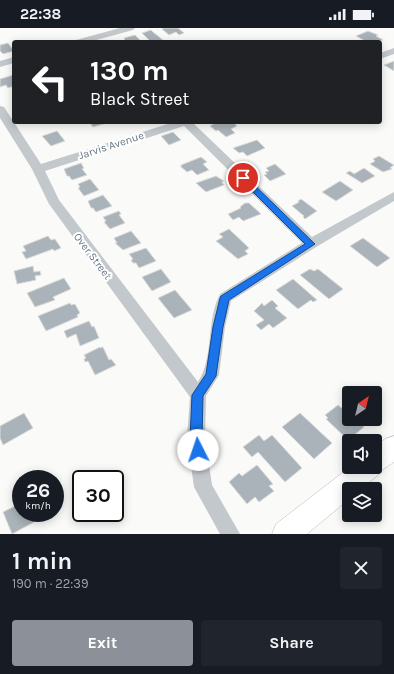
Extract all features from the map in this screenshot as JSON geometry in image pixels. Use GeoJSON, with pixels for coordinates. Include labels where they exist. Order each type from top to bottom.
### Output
{"type":"FeatureCollection","features":[{"type":"Feature","properties":{"kind":"main road"},"geometry":{"type":"LineString","coordinates":[[382,456],[394,447]]}},
{"type":"Feature","properties":{"kind":"main road"},"geometry":{"type":"LineString","coordinates":[[286,534],[360,474]]}},
{"type":"Feature","properties":{"kind":"street"},"geometry":{"type":"LineString","coordinates":[[86,40],[130,28]]}},
{"type":"Feature","properties":{"kind":"street"},"geometry":{"type":"LineString","coordinates":[[382,55],[394,51]]}},
{"type":"Feature","properties":{"kind":"street"},"geometry":{"type":"LineString","coordinates":[[0,64],[12,61]]}},
{"type":"Feature","properties":{"kind":"street","name":"Over Street"},"geometry":{"type":"LineString","coordinates":[[0,109],[38,169],[53,201],[198,395]]}},
{"type":"Feature","properties":{"kind":"street","name":"Jarvis Avenue"},"geometry":{"type":"LineString","coordinates":[[38,169],[179,124]]}},
{"type":"Feature","properties":{"kind":"street"},"geometry":{"type":"LineString","coordinates":[[187,124],[311,244]]}},
{"type":"Feature","properties":{"kind":"street"},"geometry":{"type":"LineString","coordinates":[[230,534],[203,486],[196,438],[198,395],[211,376],[224,298],[311,244],[394,196]]}},
{"type":"Feature","properties":{"kind":"building"},"geometry":{"type":"Polygon","coordinates":[[[178,28],[184,33],[179,35],[176,32],[169,35],[162,29],[178,28]]]}},
{"type":"Feature","properties":{"kind":"building"},"geometry":{"type":"Polygon","coordinates":[[[151,30],[163,40],[149,40],[142,33],[151,30]]]}},
{"type":"Feature","properties":{"kind":"building"},"geometry":{"type":"Polygon","coordinates":[[[368,31],[378,35],[376,36],[383,40],[363,40],[356,36],[368,31]]]}},
{"type":"Feature","properties":{"kind":"building"},"geometry":{"type":"Polygon","coordinates":[[[135,35],[140,40],[124,40],[124,38],[135,35]]]}},
{"type":"Feature","properties":{"kind":"building"},"geometry":{"type":"Polygon","coordinates":[[[8,43],[12,48],[12,52],[3,54],[0,51],[0,45],[8,43]]]}},
{"type":"Feature","properties":{"kind":"building"},"geometry":{"type":"Polygon","coordinates":[[[394,61],[394,71],[384,65],[394,61]]]}},
{"type":"Feature","properties":{"kind":"building"},"geometry":{"type":"Polygon","coordinates":[[[12,75],[12,87],[8,88],[6,85],[0,87],[0,79],[12,75]]]}},
{"type":"Feature","properties":{"kind":"building"},"geometry":{"type":"Polygon","coordinates":[[[91,124],[104,124],[93,127],[91,124]]]}},
{"type":"Feature","properties":{"kind":"building"},"geometry":{"type":"Polygon","coordinates":[[[214,124],[235,124],[237,126],[231,129],[235,133],[226,137],[218,130],[216,131],[210,126],[214,124]]]}},
{"type":"Feature","properties":{"kind":"building"},"geometry":{"type":"Polygon","coordinates":[[[57,131],[65,141],[51,146],[42,136],[57,131]]]}},
{"type":"Feature","properties":{"kind":"building"},"geometry":{"type":"Polygon","coordinates":[[[173,132],[181,140],[169,145],[161,136],[173,132]]]}},
{"type":"Feature","properties":{"kind":"building"},"geometry":{"type":"Polygon","coordinates":[[[257,140],[265,148],[247,156],[243,152],[239,153],[233,148],[257,140]]]}},
{"type":"Feature","properties":{"kind":"building"},"geometry":{"type":"Polygon","coordinates":[[[379,156],[394,165],[390,168],[392,169],[383,172],[370,164],[375,161],[373,159],[379,156]]]}},
{"type":"Feature","properties":{"kind":"building"},"geometry":{"type":"Polygon","coordinates":[[[201,157],[207,162],[203,164],[209,170],[197,175],[192,170],[187,172],[180,166],[182,166],[181,165],[201,157]]]}},
{"type":"Feature","properties":{"kind":"building"},"geometry":{"type":"Polygon","coordinates":[[[81,163],[84,168],[82,169],[87,175],[72,180],[69,176],[67,176],[64,169],[81,163]]]}},
{"type":"Feature","properties":{"kind":"building"},"geometry":{"type":"Polygon","coordinates":[[[275,164],[286,174],[270,181],[264,175],[267,174],[265,172],[269,171],[266,168],[275,164]]]}},
{"type":"Feature","properties":{"kind":"building"},"geometry":{"type":"Polygon","coordinates":[[[364,168],[375,176],[362,183],[346,173],[350,171],[354,174],[364,168]]]}},
{"type":"Feature","properties":{"kind":"building"},"geometry":{"type":"Polygon","coordinates":[[[216,176],[224,181],[222,182],[224,185],[206,192],[196,183],[216,176]]]}},
{"type":"Feature","properties":{"kind":"building"},"geometry":{"type":"Polygon","coordinates":[[[90,179],[99,190],[84,196],[78,188],[80,187],[78,184],[90,179]]]}},
{"type":"Feature","properties":{"kind":"building"},"geometry":{"type":"Polygon","coordinates":[[[340,181],[353,190],[336,201],[322,192],[340,181]]]}},
{"type":"Feature","properties":{"kind":"building"},"geometry":{"type":"Polygon","coordinates":[[[103,195],[112,206],[96,212],[93,208],[91,208],[88,201],[103,195]]]}},
{"type":"Feature","properties":{"kind":"building"},"geometry":{"type":"Polygon","coordinates":[[[301,199],[317,211],[305,219],[303,217],[304,216],[292,206],[301,199]]]}},
{"type":"Feature","properties":{"kind":"building"},"geometry":{"type":"Polygon","coordinates":[[[245,203],[249,203],[261,214],[243,221],[239,217],[233,220],[228,214],[241,208],[240,207],[245,203]]]}},
{"type":"Feature","properties":{"kind":"building"},"geometry":{"type":"Polygon","coordinates":[[[119,211],[121,214],[119,215],[125,223],[110,229],[104,222],[106,221],[103,217],[119,211]]]}},
{"type":"Feature","properties":{"kind":"building"},"geometry":{"type":"Polygon","coordinates":[[[229,229],[249,248],[245,251],[248,254],[238,259],[216,241],[223,237],[219,234],[229,229]]]}},
{"type":"Feature","properties":{"kind":"building"},"geometry":{"type":"Polygon","coordinates":[[[131,231],[141,243],[123,250],[115,243],[117,243],[114,238],[131,231]]]}},
{"type":"Feature","properties":{"kind":"building"},"geometry":{"type":"Polygon","coordinates":[[[48,236],[51,240],[55,239],[61,248],[54,251],[53,249],[26,259],[22,252],[26,251],[23,246],[48,236]]]}},
{"type":"Feature","properties":{"kind":"building"},"geometry":{"type":"Polygon","coordinates":[[[363,238],[390,258],[377,267],[350,246],[363,238]]]}},
{"type":"Feature","properties":{"kind":"building"},"geometry":{"type":"Polygon","coordinates":[[[146,248],[156,261],[139,268],[136,263],[133,263],[131,260],[133,259],[129,254],[146,248]]]}},
{"type":"Feature","properties":{"kind":"building"},"geometry":{"type":"Polygon","coordinates":[[[33,266],[34,272],[40,271],[41,275],[35,276],[36,280],[17,284],[14,271],[33,266]]]}},
{"type":"Feature","properties":{"kind":"building"},"geometry":{"type":"Polygon","coordinates":[[[161,269],[171,282],[152,291],[142,277],[161,269]]]}},
{"type":"Feature","properties":{"kind":"building"},"geometry":{"type":"Polygon","coordinates":[[[310,269],[314,271],[318,269],[343,289],[329,299],[300,275],[310,269]]]}},
{"type":"Feature","properties":{"kind":"building"},"geometry":{"type":"Polygon","coordinates":[[[64,278],[71,289],[53,297],[55,300],[35,307],[27,293],[64,278]]]}},
{"type":"Feature","properties":{"kind":"building"},"geometry":{"type":"Polygon","coordinates":[[[293,279],[317,300],[313,302],[311,300],[298,309],[276,290],[293,279]]]}},
{"type":"Feature","properties":{"kind":"building"},"geometry":{"type":"Polygon","coordinates":[[[175,290],[192,310],[174,318],[158,298],[175,290]]]}},
{"type":"Feature","properties":{"kind":"building"},"geometry":{"type":"Polygon","coordinates":[[[272,300],[278,306],[275,308],[287,318],[273,328],[269,324],[261,330],[256,325],[264,320],[254,311],[262,303],[264,306],[272,300]]]}},
{"type":"Feature","properties":{"kind":"building"},"geometry":{"type":"Polygon","coordinates":[[[70,303],[71,305],[75,304],[80,313],[77,315],[78,317],[46,331],[38,316],[70,303]]]}},
{"type":"Feature","properties":{"kind":"building"},"geometry":{"type":"Polygon","coordinates":[[[89,321],[92,327],[94,326],[99,338],[80,346],[76,334],[67,338],[64,331],[89,321]]]}},
{"type":"Feature","properties":{"kind":"building"},"geometry":{"type":"Polygon","coordinates":[[[103,347],[109,360],[111,359],[116,365],[95,375],[88,361],[85,362],[84,359],[86,358],[84,355],[103,347]]]}},
{"type":"Feature","properties":{"kind":"building"},"geometry":{"type":"Polygon","coordinates":[[[338,405],[342,408],[342,426],[364,427],[355,434],[342,434],[326,419],[328,418],[325,415],[338,405]]]}},
{"type":"Feature","properties":{"kind":"building"},"geometry":{"type":"Polygon","coordinates":[[[24,413],[33,428],[3,445],[0,438],[0,426],[24,413]]]}},
{"type":"Feature","properties":{"kind":"building"},"geometry":{"type":"Polygon","coordinates":[[[300,413],[332,443],[314,459],[282,427],[300,413]]]}},
{"type":"Feature","properties":{"kind":"building"},"geometry":{"type":"Polygon","coordinates":[[[259,435],[264,441],[272,435],[302,468],[285,482],[258,452],[252,457],[243,447],[259,435]]]}},
{"type":"Feature","properties":{"kind":"building"},"geometry":{"type":"Polygon","coordinates":[[[257,465],[273,484],[269,486],[274,491],[259,502],[255,497],[247,504],[229,482],[239,473],[242,476],[257,465]]]}},
{"type":"Feature","properties":{"kind":"building"},"geometry":{"type":"Polygon","coordinates":[[[12,508],[12,522],[34,522],[12,534],[3,512],[12,508]]]}},
{"type":"Feature","properties":{"kind":"route"},"geometry":{"type":"LineString","coordinates":[[198,450],[196,438],[198,395],[211,376],[224,298],[311,244],[243,178]]}}]}
